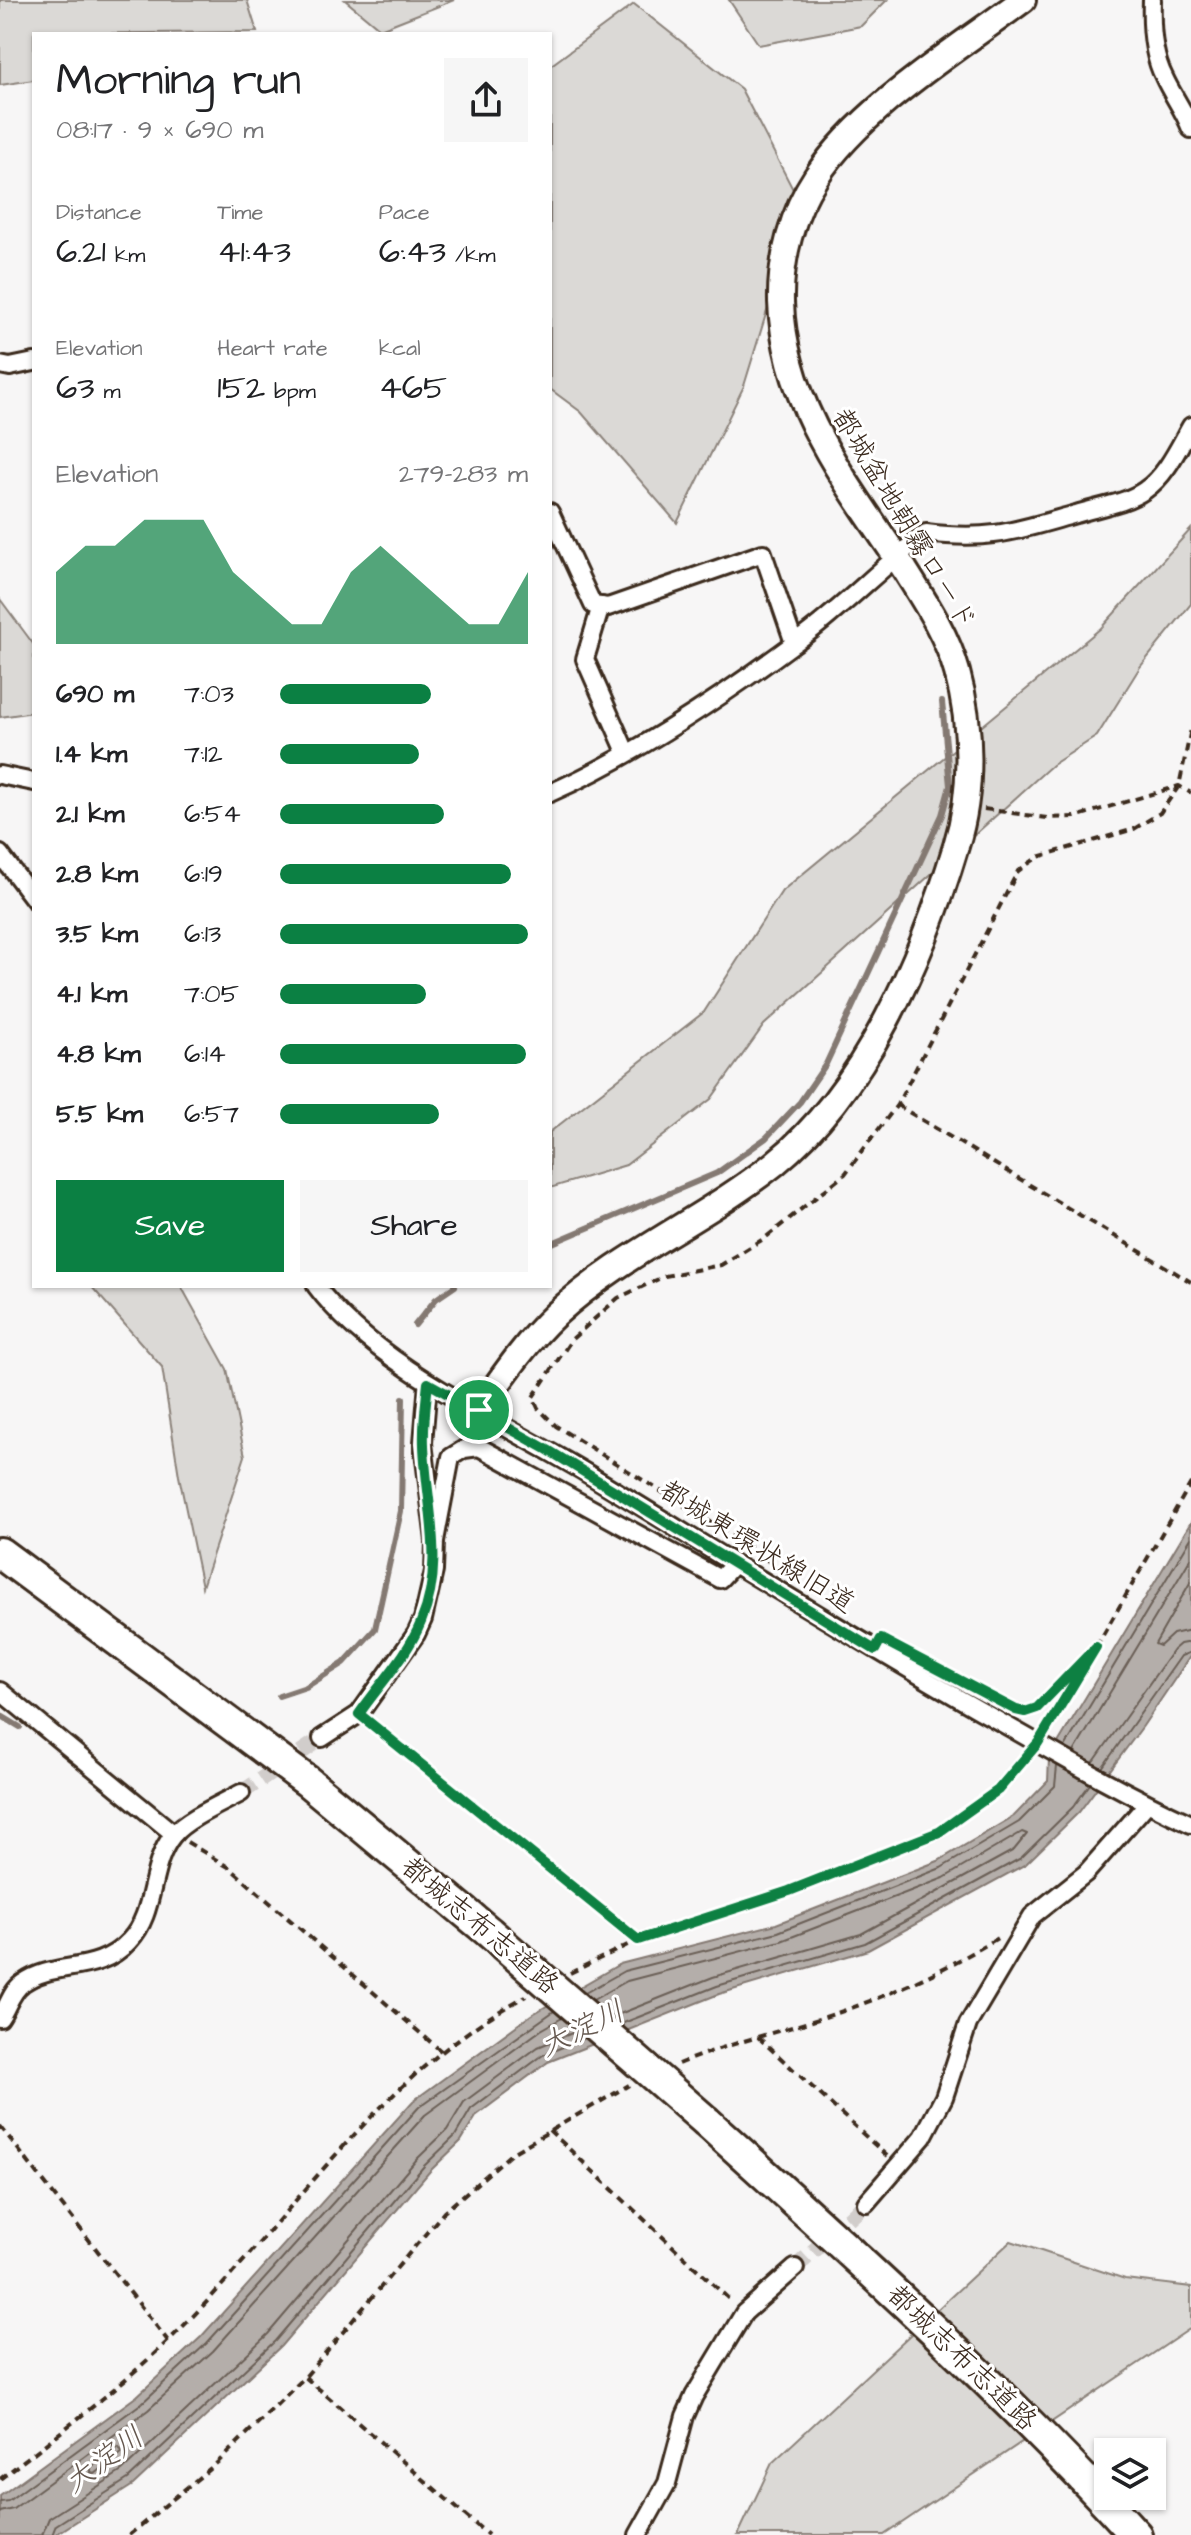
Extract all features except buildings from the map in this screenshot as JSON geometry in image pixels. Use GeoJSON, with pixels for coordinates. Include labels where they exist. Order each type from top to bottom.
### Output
{"type":"FeatureCollection","features":[{"type":"Feature","properties":{"kind":"highway","name":"都城志布志道路"},"geometry":{"type":"LineString","coordinates":[[0,1553],[307,1781],[489,1932],[707,2122],[884,2283],[1069,2461],[1136,2535]]}},
{"type":"Feature","properties":{"kind":"street","name":"都城盆地朝霧ロード"},"geometry":{"type":"LineString","coordinates":[[479,1410],[515,1359],[556,1314],[603,1276],[735,1193],[778,1161],[831,1105],[876,1039],[938,903],[958,840],[969,767],[957,671],[932,613],[834,462],[805,410],[782,335],[781,279],[788,239],[800,207],[816,176],[852,132],[1023,0]]}},
{"type":"Feature","properties":{"kind":"street"},"geometry":{"type":"LineString","coordinates":[[1152,0],[1151,28],[1162,75],[1183,109],[1191,129]]}},
{"type":"Feature","properties":{"kind":"street"},"geometry":{"type":"LineString","coordinates":[[0,365],[10,367],[32,362]]}},
{"type":"Feature","properties":{"kind":"street"},"geometry":{"type":"LineString","coordinates":[[552,792],[695,711],[794,643],[926,533],[970,538],[993,536],[1117,503],[1146,490],[1174,458],[1191,426]]}},
{"type":"Feature","properties":{"kind":"street"},"geometry":{"type":"LineString","coordinates":[[552,516],[593,605],[608,607],[763,553],[794,643]]}},
{"type":"Feature","properties":{"kind":"street"},"geometry":{"type":"LineString","coordinates":[[601,606],[585,659],[626,752]]}},
{"type":"Feature","properties":{"kind":"street"},"geometry":{"type":"LineString","coordinates":[[0,775],[32,782]]}},
{"type":"Feature","properties":{"kind":"street"},"geometry":{"type":"LineString","coordinates":[[0,854],[32,896]]}},
{"type":"Feature","properties":{"kind":"street","name":"都城東環状線旧道"},"geometry":{"type":"LineString","coordinates":[[318,1288],[353,1326],[428,1383],[479,1410],[733,1565],[1040,1745],[1125,1793],[1191,1824]]}},
{"type":"Feature","properties":{"kind":"street"},"geometry":{"type":"LineString","coordinates":[[428,1383],[423,1443],[435,1541]]}},
{"type":"Feature","properties":{"kind":"street"},"geometry":{"type":"LineString","coordinates":[[322,1738],[359,1714],[416,1634],[423,1619],[434,1571],[435,1541],[451,1457],[464,1449],[479,1447],[720,1579],[733,1565]]}},
{"type":"Feature","properties":{"kind":"street"},"geometry":{"type":"LineString","coordinates":[[0,1691],[174,1834]]}},
{"type":"Feature","properties":{"kind":"street"},"geometry":{"type":"LineString","coordinates":[[0,2018],[21,1984],[37,1975],[97,1962],[115,1954],[129,1942],[144,1923],[162,1857],[174,1834],[241,1793]]}},
{"type":"Feature","properties":{"kind":"street"},"geometry":{"type":"LineString","coordinates":[[866,2203],[923,2137],[944,2097],[968,2024],[1032,1916],[1086,1873],[1147,1804]]}},
{"type":"Feature","properties":{"kind":"street"},"geometry":{"type":"LineString","coordinates":[[638,2535],[667,2483],[685,2416],[694,2396],[744,2313],[795,2268]]}},
{"type":"Feature","properties":{"kind":"path"},"geometry":{"type":"LineString","coordinates":[[733,1565],[744,1543],[556,1426],[538,1408],[533,1397],[572,1339],[618,1298],[665,1276],[721,1265],[765,1238],[845,1174],[897,1105],[1018,871],[1038,857],[1134,829],[1160,813],[1179,786],[1191,729]]}},
{"type":"Feature","properties":{"kind":"path"},"geometry":{"type":"LineString","coordinates":[[964,806],[1047,818],[1075,817],[1179,786],[1191,793]]}},
{"type":"Feature","properties":{"kind":"path"},"geometry":{"type":"LineString","coordinates":[[897,1105],[1191,1282]]}},
{"type":"Feature","properties":{"kind":"path"},"geometry":{"type":"LineString","coordinates":[[359,1714],[638,1940],[789,1891],[939,1832],[998,1790],[1040,1745],[1191,1483]]}},
{"type":"Feature","properties":{"kind":"path"},"geometry":{"type":"LineString","coordinates":[[1016,1710],[1025,1712],[1037,1708],[1096,1647]]}},
{"type":"Feature","properties":{"kind":"path"},"geometry":{"type":"LineString","coordinates":[[0,2479],[70,2426],[168,2341],[368,2118],[441,2051],[230,1868],[174,1834]]}},
{"type":"Feature","properties":{"kind":"path"},"geometry":{"type":"LineString","coordinates":[[668,2068],[709,2051],[843,2011],[912,1983],[973,1953],[1032,1916]]}},
{"type":"Feature","properties":{"kind":"path"},"geometry":{"type":"LineString","coordinates":[[758,2037],[897,2166]]}},
{"type":"Feature","properties":{"kind":"path"},"geometry":{"type":"LineString","coordinates":[[129,2535],[218,2462],[305,2377],[444,2212],[512,2153],[614,2091],[641,2080]]}},
{"type":"Feature","properties":{"kind":"path"},"geometry":{"type":"LineString","coordinates":[[0,2126],[168,2341]]}},
{"type":"Feature","properties":{"kind":"path"},"geometry":{"type":"LineString","coordinates":[[549,2130],[744,2313]]}},
{"type":"Feature","properties":{"kind":"path"},"geometry":{"type":"LineString","coordinates":[[305,2377],[488,2535]]}},
{"type":"Feature","properties":{"kind":"shaded area"},"geometry":{"type":"Polygon","coordinates":[[[0,0],[247,0],[257,32],[32,32],[32,80],[0,85],[0,0]]]}},
{"type":"Feature","properties":{"kind":"shaded area"},"geometry":{"type":"Polygon","coordinates":[[[345,0],[454,0],[380,29],[345,0]]]}},
{"type":"Feature","properties":{"kind":"shaded area"},"geometry":{"type":"Polygon","coordinates":[[[729,0],[887,0],[861,26],[759,45],[729,0]]]}},
{"type":"Feature","properties":{"kind":"shaded area"},"geometry":{"type":"Polygon","coordinates":[[[634,4],[741,89],[800,203],[744,386],[677,523],[581,412],[552,390],[552,65],[634,4]]]}},
{"type":"Feature","properties":{"kind":"shaded area"},"geometry":{"type":"Polygon","coordinates":[[[1191,529],[1191,604],[1140,667],[1097,736],[1052,765],[764,1025],[711,1099],[626,1165],[552,1187],[552,1130],[704,1012],[782,891],[1101,628],[1191,529]]]}},
{"type":"Feature","properties":{"kind":"shaded area"},"geometry":{"type":"Polygon","coordinates":[[[0,599],[32,642],[32,712],[0,717],[0,599]]]}},
{"type":"Feature","properties":{"kind":"shaded area"},"geometry":{"type":"Polygon","coordinates":[[[93,1288],[182,1288],[227,1369],[245,1456],[202,1587],[179,1476],[162,1367],[93,1288]]]}},
{"type":"Feature","properties":{"kind":"shaded area"},"geometry":{"type":"Polygon","coordinates":[[[1011,2241],[1125,2279],[1191,2287],[1191,2328],[884,2535],[738,2535],[772,2463],[1011,2241]]]}},
{"type":"Feature","properties":{"kind":"water","name":"大淀川"},"geometry":{"type":"Polygon","coordinates":[[[1191,1522],[1191,1655],[1079,1812],[1026,1864],[868,1950],[719,1994],[548,2062],[477,2115],[461,2141],[430,2171],[281,2346],[133,2485],[55,2535],[0,2535],[0,2496],[137,2396],[201,2337],[413,2101],[531,2015],[620,1964],[776,1924],[938,1861],[1014,1816],[1048,1781],[1049,1758],[1191,1522]]]}},
{"type":"Feature","properties":{"kind":"waterway"},"geometry":{"type":"LineString","coordinates":[[552,1243],[717,1173],[766,1138],[800,1102],[826,1064],[942,815],[950,786],[942,702]]}},
{"type":"Feature","properties":{"kind":"waterway"},"geometry":{"type":"LineString","coordinates":[[415,1325],[436,1299],[452,1288]]}},
{"type":"Feature","properties":{"kind":"waterway"},"geometry":{"type":"LineString","coordinates":[[279,1696],[306,1687],[344,1663],[375,1629],[401,1511],[403,1398]]}},
{"type":"Feature","properties":{"kind":"waterway"},"geometry":{"type":"LineString","coordinates":[[0,1715],[20,1727]]}},
{"type":"Feature","properties":{"kind":"tunnel"},"geometry":{"type":"LineString","coordinates":[[241,1793],[322,1738]]}},
{"type":"Feature","properties":{"kind":"tunnel"},"geometry":{"type":"LineString","coordinates":[[795,2268],[866,2203]]}},
{"type":"Feature","properties":{"kind":"route"},"geometry":{"type":"LineString","coordinates":[[428,1383],[479,1410],[875,1650],[881,1639],[1016,1710],[1025,1712],[1037,1708],[1096,1647],[1038,1743],[998,1790],[939,1832],[789,1891],[638,1940],[359,1714],[416,1634],[423,1619],[434,1571],[435,1541],[423,1443],[428,1383]]}}]}
